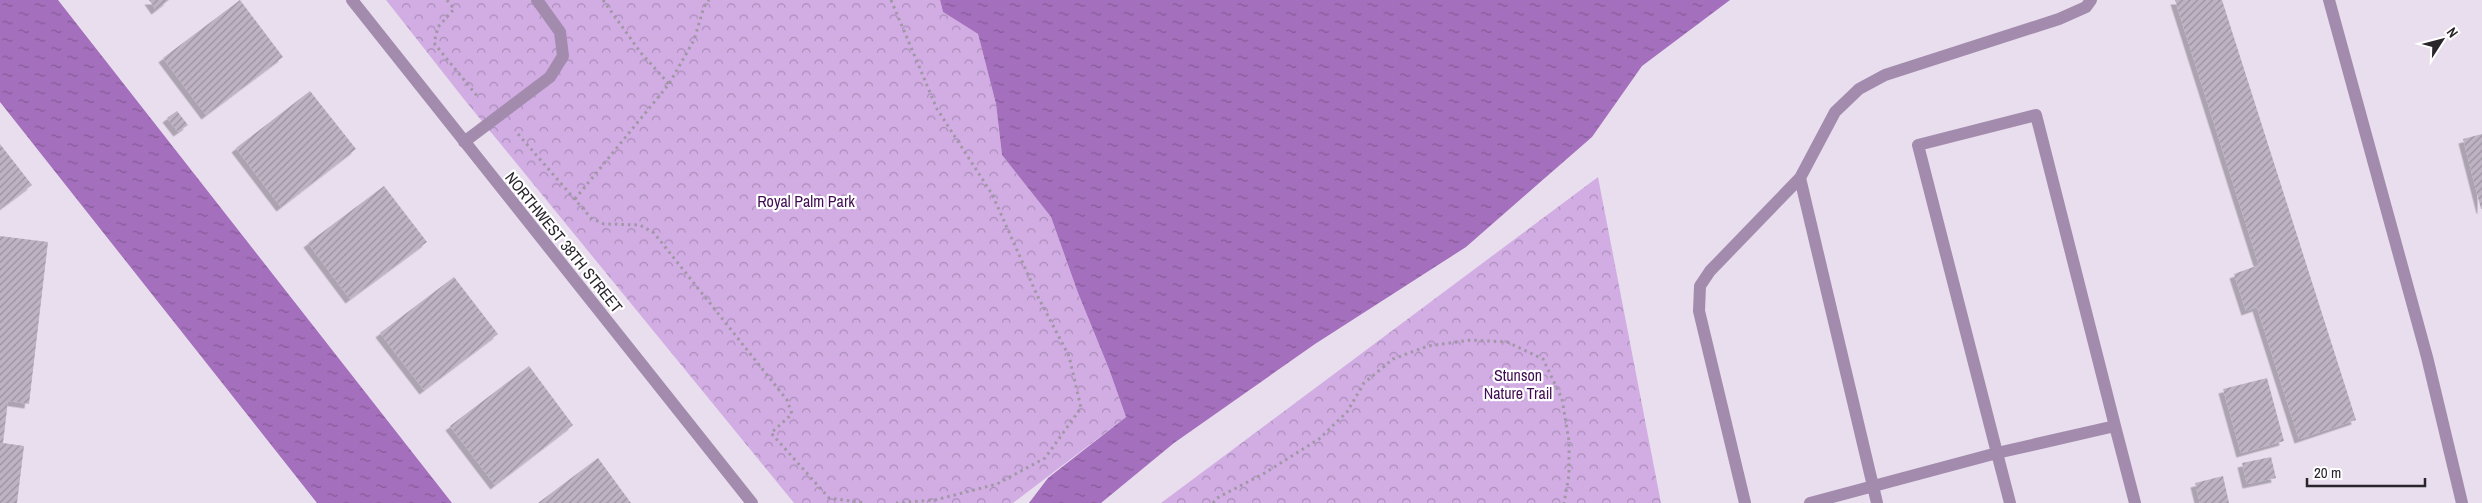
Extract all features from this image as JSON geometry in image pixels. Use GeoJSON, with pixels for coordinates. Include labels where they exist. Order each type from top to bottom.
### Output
{"type":"FeatureCollection","features":[{"type":"Feature","properties":{"kind":"street","name":"NORTHWEST 38TH STREET"},"geometry":{"type":"LineString","coordinates":[[352,0],[752,503]]}},
{"type":"Feature","properties":{"kind":"street"},"geometry":{"type":"LineString","coordinates":[[464,142],[550,77],[563,56],[560,32],[537,0]]}},
{"type":"Feature","properties":{"kind":"street"},"geometry":{"type":"LineString","coordinates":[[1746,503],[1699,311],[1700,286],[1710,271],[1800,178],[1835,112],[1859,89],[1885,74],[2059,20],[2086,7],[2091,0]]}},
{"type":"Feature","properties":{"kind":"street"},"geometry":{"type":"LineString","coordinates":[[2329,0],[2427,357],[2462,503]]}},
{"type":"Feature","properties":{"kind":"street"},"geometry":{"type":"LineString","coordinates":[[2010,503],[1918,145],[2036,115],[2135,503]]}},
{"type":"Feature","properties":{"kind":"street"},"geometry":{"type":"LineString","coordinates":[[1800,178],[1877,503]]}},
{"type":"Feature","properties":{"kind":"street"},"geometry":{"type":"LineString","coordinates":[[1810,503],[1873,488],[1997,453],[2115,426]]}},
{"type":"Feature","properties":{"kind":"path"},"geometry":{"type":"LineString","coordinates":[[447,0],[454,9],[438,27],[434,43],[479,99],[523,140],[591,218],[604,224],[640,225],[654,233],[787,400],[792,414],[771,433],[829,498],[865,503]]}},
{"type":"Feature","properties":{"kind":"path"},"geometry":{"type":"LineString","coordinates":[[603,0],[641,52],[668,84]]}},
{"type":"Feature","properties":{"kind":"path"},"geometry":{"type":"LineString","coordinates":[[575,199],[668,84],[694,40],[704,7],[709,0]]}},
{"type":"Feature","properties":{"kind":"path"},"geometry":{"type":"LineString","coordinates":[[891,0],[937,109],[992,194],[1037,295],[1069,356],[1081,408],[1044,458],[997,484],[935,500],[896,503]]}},
{"type":"Feature","properties":{"kind":"path"},"geometry":{"type":"LineString","coordinates":[[1213,503],[1217,498],[1263,474],[1319,439],[1347,412],[1364,383],[1393,359],[1428,346],[1471,340],[1507,342],[1543,359],[1562,399],[1570,441],[1569,476],[1564,503]]}},
{"type":"Feature","properties":{"kind":"green space","name":"Royal Palm Park"},"geometry":{"type":"Polygon","coordinates":[[[386,0],[940,0],[943,12],[978,34],[996,104],[1002,155],[1051,217],[1126,417],[1013,503],[794,503],[463,98],[386,0]]]}},
{"type":"Feature","properties":{"kind":"green space","name":"Stunson Nature Trail"},"geometry":{"type":"Polygon","coordinates":[[[1598,177],[1661,503],[1161,503],[1598,177]]]}},
{"type":"Feature","properties":{"kind":"water"},"geometry":{"type":"Polygon","coordinates":[[[0,0],[58,0],[452,503],[317,503],[0,102],[0,0]]]}},
{"type":"Feature","properties":{"kind":"water"},"geometry":{"type":"Polygon","coordinates":[[[940,0],[1730,0],[1642,66],[1592,137],[1466,247],[1315,344],[1174,443],[1101,503],[1029,503],[1048,478],[1126,417],[1051,217],[1002,155],[996,104],[978,34],[943,12],[940,0]]]}},
{"type":"Feature","properties":{"kind":"building"},"geometry":{"type":"Polygon","coordinates":[[[149,0],[169,0],[156,10],[149,0]]]}},
{"type":"Feature","properties":{"kind":"building"},"geometry":{"type":"Polygon","coordinates":[[[240,0],[283,57],[206,115],[163,58],[240,0]]]}},
{"type":"Feature","properties":{"kind":"building"},"geometry":{"type":"Polygon","coordinates":[[[2175,0],[2222,0],[2356,420],[2299,439],[2257,307],[2246,311],[2234,274],[2259,265],[2175,0]]]}},
{"type":"Feature","properties":{"kind":"building"},"geometry":{"type":"Polygon","coordinates":[[[310,91],[356,149],[281,207],[236,148],[310,91]]]}},
{"type":"Feature","properties":{"kind":"building"},"geometry":{"type":"Polygon","coordinates":[[[177,111],[188,125],[178,132],[167,118],[177,111]]]}},
{"type":"Feature","properties":{"kind":"building"},"geometry":{"type":"Polygon","coordinates":[[[2482,134],[2482,209],[2481,209],[2463,139],[2482,134]]]}},
{"type":"Feature","properties":{"kind":"building"},"geometry":{"type":"Polygon","coordinates":[[[0,144],[32,185],[0,209],[0,144]]]}},
{"type":"Feature","properties":{"kind":"building"},"geometry":{"type":"Polygon","coordinates":[[[384,186],[427,242],[350,299],[308,243],[384,186]]]}},
{"type":"Feature","properties":{"kind":"building"},"geometry":{"type":"Polygon","coordinates":[[[0,236],[48,242],[29,404],[8,401],[3,443],[24,446],[17,503],[0,503],[0,236]]]}},
{"type":"Feature","properties":{"kind":"building"},"geometry":{"type":"Polygon","coordinates":[[[454,277],[498,334],[424,390],[380,333],[454,277]]]}},
{"type":"Feature","properties":{"kind":"building"},"geometry":{"type":"Polygon","coordinates":[[[529,366],[573,425],[495,485],[450,426],[529,366]]]}},
{"type":"Feature","properties":{"kind":"building"},"geometry":{"type":"Polygon","coordinates":[[[2267,378],[2284,441],[2241,453],[2223,389],[2267,378]]]}},
{"type":"Feature","properties":{"kind":"building"},"geometry":{"type":"Polygon","coordinates":[[[2271,457],[2276,478],[2247,484],[2242,463],[2271,457]]]}},
{"type":"Feature","properties":{"kind":"building"},"geometry":{"type":"Polygon","coordinates":[[[598,458],[631,503],[538,503],[598,458]]]}},
{"type":"Feature","properties":{"kind":"building"},"geometry":{"type":"Polygon","coordinates":[[[2223,476],[2229,503],[2200,503],[2195,483],[2223,476]]]}}]}
